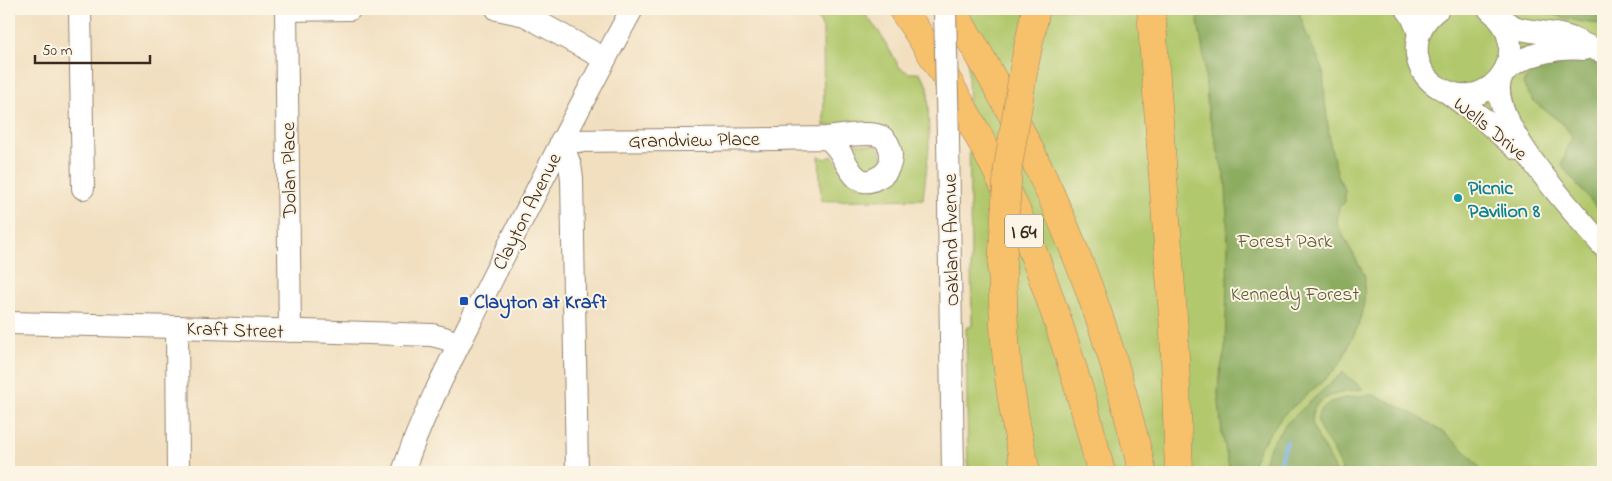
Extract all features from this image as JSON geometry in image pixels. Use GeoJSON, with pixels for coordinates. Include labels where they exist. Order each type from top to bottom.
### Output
{"type":"FeatureCollection","features":[{"type":"Feature","properties":{"kind":"highway","name":"I 64"},"geometry":{"type":"LineString","coordinates":[[902,9],[932,54],[972,125],[1018,215],[1056,314],[1073,367],[1101,472]]}},
{"type":"Feature","properties":{"kind":"highway","name":"I 64"},"geometry":{"type":"LineString","coordinates":[[950,9],[980,57],[1032,154],[1077,256],[1113,361],[1142,472]]}},
{"type":"Feature","properties":{"kind":"highway"},"geometry":{"type":"LineString","coordinates":[[1026,472],[1018,437],[1010,383],[1004,328],[1002,268],[1008,167],[1025,62],[1036,9]]}},
{"type":"Feature","properties":{"kind":"highway"},"geometry":{"type":"LineString","coordinates":[[1151,9],[1174,331],[1179,472]]}},
{"type":"Feature","properties":{"kind":"street"},"geometry":{"type":"LineString","coordinates":[[80,9],[83,188]]}},
{"type":"Feature","properties":{"kind":"street"},"geometry":{"type":"LineString","coordinates":[[286,10],[350,9]]}},
{"type":"Feature","properties":{"kind":"street"},"geometry":{"type":"LineString","coordinates":[[497,9],[524,15],[605,59]]}},
{"type":"Feature","properties":{"kind":"street","name":"Clayton Avenue"},"geometry":{"type":"LineString","coordinates":[[404,472],[417,434],[459,344],[561,140],[632,9]]}},
{"type":"Feature","properties":{"kind":"street","name":"Oakland Avenue"},"geometry":{"type":"LineString","coordinates":[[945,9],[953,472]]}},
{"type":"Feature","properties":{"kind":"street"},"geometry":{"type":"LineString","coordinates":[[1407,9],[1419,33]]}},
{"type":"Feature","properties":{"kind":"street"},"geometry":{"type":"LineString","coordinates":[[1419,33],[1424,22],[1438,9]]}},
{"type":"Feature","properties":{"kind":"street","name":"Dolan Place"},"geometry":{"type":"LineString","coordinates":[[286,10],[290,332]]}},
{"type":"Feature","properties":{"kind":"street"},"geometry":{"type":"LineString","coordinates":[[1493,12],[1512,26],[1520,29],[1550,32],[1570,38],[1599,51]]}},
{"type":"Feature","properties":{"kind":"street","name":"Wells Drive"},"geometry":{"type":"LineString","coordinates":[[1493,12],[1504,24],[1510,46],[1510,57],[1498,88],[1502,107],[1515,134],[1534,164],[1603,246]]}},
{"type":"Feature","properties":{"kind":"street","name":"Wells Drive"},"geometry":{"type":"LineString","coordinates":[[1419,33],[1416,47],[1418,61],[1424,75],[1434,85],[1447,92],[1481,117],[1534,164]]}},
{"type":"Feature","properties":{"kind":"street"},"geometry":{"type":"LineString","coordinates":[[1447,92],[1471,95],[1488,88],[1504,72],[1528,57],[1569,48],[1599,51]]}},
{"type":"Feature","properties":{"kind":"street","name":"Grandview Place"},"geometry":{"type":"LineString","coordinates":[[561,140],[828,138]]}},
{"type":"Feature","properties":{"kind":"street"},"geometry":{"type":"LineString","coordinates":[[561,140],[570,165],[572,178],[578,472]]}},
{"type":"Feature","properties":{"kind":"street","name":"Kraft Street"},"geometry":{"type":"LineString","coordinates":[[9,323],[432,335],[459,344]]}},
{"type":"Feature","properties":{"kind":"street"},"geometry":{"type":"LineString","coordinates":[[177,327],[178,472]]}},
{"type":"Feature","properties":{"kind":"green space"},"geometry":{"type":"Polygon","coordinates":[[[807,9],[861,9],[879,32],[900,68],[909,73],[920,73],[928,86],[929,148],[923,199],[821,201],[819,156],[826,159],[832,156],[856,186],[899,151],[850,126],[824,126],[823,29],[818,18],[807,9]]]}},
{"type":"Feature","properties":{"kind":"green space","name":"Forest Park"},"geometry":{"type":"Polygon","coordinates":[[[967,9],[1603,9],[1603,472],[968,472],[966,328],[972,326],[967,9]]]}},
{"type":"Feature","properties":{"kind":"green space","name":"Kennedy Forest"},"geometry":{"type":"Polygon","coordinates":[[[1196,9],[1298,9],[1306,33],[1323,69],[1331,149],[1339,179],[1345,190],[1345,202],[1339,207],[1337,224],[1365,276],[1364,303],[1358,326],[1340,364],[1282,416],[1260,447],[1249,472],[1230,472],[1222,433],[1218,393],[1219,377],[1225,350],[1228,249],[1226,183],[1208,112],[1204,58],[1196,9]]]}},
{"type":"Feature","properties":{"kind":"green space"},"geometry":{"type":"Polygon","coordinates":[[[1533,9],[1603,9],[1603,24],[1576,21],[1533,9]]]}},
{"type":"Feature","properties":{"kind":"green space"},"geometry":{"type":"Polygon","coordinates":[[[1547,57],[1580,59],[1603,66],[1603,205],[1597,208],[1562,164],[1572,136],[1563,124],[1533,101],[1523,84],[1525,79],[1547,57]]]}},
{"type":"Feature","properties":{"kind":"green space"},"geometry":{"type":"Polygon","coordinates":[[[851,143],[876,145],[883,155],[877,168],[865,170],[859,167],[849,147],[851,143]]]}},
{"type":"Feature","properties":{"kind":"green space"},"geometry":{"type":"Polygon","coordinates":[[[1343,372],[1363,389],[1330,396],[1315,406],[1312,414],[1313,425],[1318,438],[1336,472],[1260,472],[1271,445],[1285,425],[1343,372]]]}},
{"type":"Feature","properties":{"kind":"green space"},"geometry":{"type":"Polygon","coordinates":[[[1374,395],[1408,411],[1451,438],[1483,472],[1343,472],[1321,431],[1318,420],[1320,412],[1325,406],[1334,401],[1374,395]]]}},
{"type":"Feature","properties":{"kind":"waterway"},"geometry":{"type":"LineString","coordinates":[[1286,472],[1281,466],[1282,454],[1287,441]]}},
{"type":"Feature","properties":{"kind":"place","name":"Picnic Pavilion 8"},"geometry":{"type":"Point","coordinates":[1458,198]}},
{"type":"Feature","properties":{"kind":"place","name":"Clayton at Kraft"},"geometry":{"type":"Point","coordinates":[464,301]}}]}
